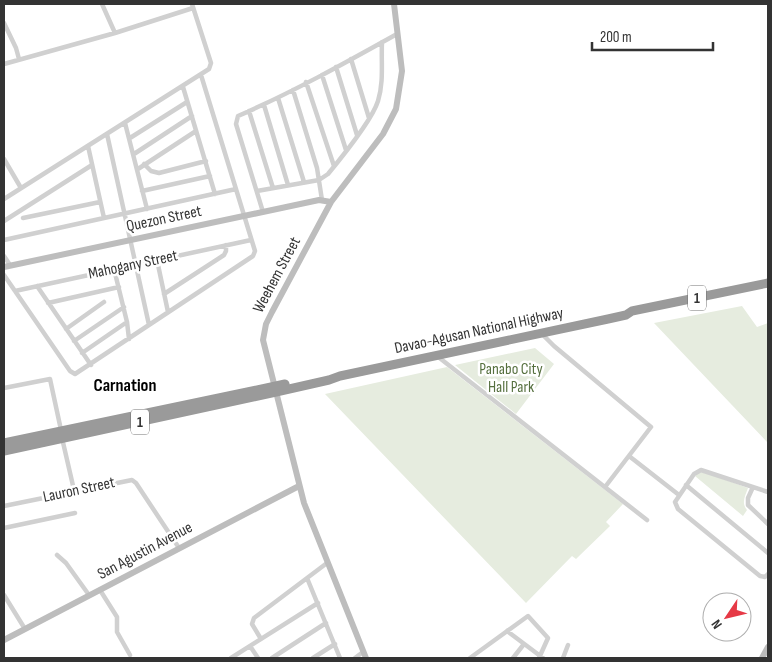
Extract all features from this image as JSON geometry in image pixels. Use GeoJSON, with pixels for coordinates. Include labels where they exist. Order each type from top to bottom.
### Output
{"type":"FeatureCollection","features":[{"type":"Feature","properties":{"kind":"highway","name":"Davao-Agusan National Highway"},"geometry":{"type":"LineString","coordinates":[[745,291],[768,283]]}},
{"type":"Feature","properties":{"kind":"highway","name":"Davao-Agusan National Highway"},"geometry":{"type":"LineString","coordinates":[[4,443],[62,435],[275,389],[330,380],[337,376],[626,315],[632,311],[768,288]]}},
{"type":"Feature","properties":{"kind":"highway","name":"Davao-Agusan National Highway"},"geometry":{"type":"LineString","coordinates":[[4,451],[45,438]]}},
{"type":"Feature","properties":{"kind":"street"},"geometry":{"type":"LineString","coordinates":[[102,4],[116,33]]}},
{"type":"Feature","properties":{"kind":"street","name":"Weehem Street"},"geometry":{"type":"LineString","coordinates":[[364,655],[327,563],[299,486],[264,346],[266,324],[331,202],[383,134],[396,110],[402,71],[394,4]]}},
{"type":"Feature","properties":{"kind":"street"},"geometry":{"type":"LineString","coordinates":[[4,64],[116,33],[193,6],[211,63],[210,67],[200,75],[4,199]]}},
{"type":"Feature","properties":{"kind":"street"},"geometry":{"type":"LineString","coordinates":[[4,23],[19,59]]}},
{"type":"Feature","properties":{"kind":"street"},"geometry":{"type":"LineString","coordinates":[[263,212],[235,121],[238,116],[278,98],[397,34]]}},
{"type":"Feature","properties":{"kind":"street"},"geometry":{"type":"LineString","coordinates":[[257,191],[319,180],[328,174],[370,118],[379,99],[382,76],[382,42]]}},
{"type":"Feature","properties":{"kind":"street"},"geometry":{"type":"LineString","coordinates":[[351,59],[370,118]]}},
{"type":"Feature","properties":{"kind":"street"},"geometry":{"type":"LineString","coordinates":[[336,67],[357,135]]}},
{"type":"Feature","properties":{"kind":"street"},"geometry":{"type":"LineString","coordinates":[[322,74],[346,150]]}},
{"type":"Feature","properties":{"kind":"street"},"geometry":{"type":"LineString","coordinates":[[4,275],[70,371],[77,374],[253,256],[255,251],[200,75]]}},
{"type":"Feature","properties":{"kind":"street"},"geometry":{"type":"LineString","coordinates":[[306,82],[334,166]]}},
{"type":"Feature","properties":{"kind":"street"},"geometry":{"type":"LineString","coordinates":[[183,86],[215,194]]}},
{"type":"Feature","properties":{"kind":"street"},"geometry":{"type":"LineString","coordinates":[[293,90],[317,168],[322,200]]}},
{"type":"Feature","properties":{"kind":"street"},"geometry":{"type":"LineString","coordinates":[[278,98],[304,182]]}},
{"type":"Feature","properties":{"kind":"street"},"geometry":{"type":"LineString","coordinates":[[130,138],[188,102]]}},
{"type":"Feature","properties":{"kind":"street"},"geometry":{"type":"LineString","coordinates":[[264,105],[288,185]]}},
{"type":"Feature","properties":{"kind":"street"},"geometry":{"type":"LineString","coordinates":[[249,111],[273,188]]}},
{"type":"Feature","properties":{"kind":"street"},"geometry":{"type":"LineString","coordinates":[[134,154],[192,116]]}},
{"type":"Feature","properties":{"kind":"street"},"geometry":{"type":"LineString","coordinates":[[125,122],[138,169],[146,209]]}},
{"type":"Feature","properties":{"kind":"street"},"geometry":{"type":"LineString","coordinates":[[138,169],[196,131]]}},
{"type":"Feature","properties":{"kind":"street"},"geometry":{"type":"LineString","coordinates":[[107,134],[149,326]]}},
{"type":"Feature","properties":{"kind":"street"},"geometry":{"type":"LineString","coordinates":[[88,146],[104,218]]}},
{"type":"Feature","properties":{"kind":"street"},"geometry":{"type":"LineString","coordinates":[[4,159],[6,167],[21,188]]}},
{"type":"Feature","properties":{"kind":"street"},"geometry":{"type":"LineString","coordinates":[[144,164],[151,171],[159,173],[206,161]]}},
{"type":"Feature","properties":{"kind":"street"},"geometry":{"type":"LineString","coordinates":[[4,221],[92,165]]}},
{"type":"Feature","properties":{"kind":"street"},"geometry":{"type":"LineString","coordinates":[[142,191],[210,176]]}},
{"type":"Feature","properties":{"kind":"street"},"geometry":{"type":"LineString","coordinates":[[4,240],[236,189]]}},
{"type":"Feature","properties":{"kind":"street","name":"Quezon Street"},"geometry":{"type":"LineString","coordinates":[[7,266],[322,200],[331,202]]}},
{"type":"Feature","properties":{"kind":"street"},"geometry":{"type":"LineString","coordinates":[[23,218],[100,202]]}},
{"type":"Feature","properties":{"kind":"street","name":"Mahogany Street"},"geometry":{"type":"LineString","coordinates":[[15,291],[251,240]]}},
{"type":"Feature","properties":{"kind":"street"},"geometry":{"type":"LineString","coordinates":[[164,294],[224,255],[226,245]]}},
{"type":"Feature","properties":{"kind":"street"},"geometry":{"type":"LineString","coordinates":[[4,256],[7,266]]}},
{"type":"Feature","properties":{"kind":"street"},"geometry":{"type":"LineString","coordinates":[[156,260],[168,312]]}},
{"type":"Feature","properties":{"kind":"street"},"geometry":{"type":"LineString","coordinates":[[114,269],[128,322],[129,339]]}},
{"type":"Feature","properties":{"kind":"street"},"geometry":{"type":"LineString","coordinates":[[37,286],[91,364]]}},
{"type":"Feature","properties":{"kind":"street"},"geometry":{"type":"LineString","coordinates":[[48,303],[119,287]]}},
{"type":"Feature","properties":{"kind":"street"},"geometry":{"type":"LineString","coordinates":[[66,329],[104,302]]}},
{"type":"Feature","properties":{"kind":"street"},"geometry":{"type":"LineString","coordinates":[[74,341],[124,306]]}},
{"type":"Feature","properties":{"kind":"street"},"geometry":{"type":"LineString","coordinates":[[82,353],[128,322]]}},
{"type":"Feature","properties":{"kind":"street"},"geometry":{"type":"LineString","coordinates":[[541,333],[651,427],[605,487]]}},
{"type":"Feature","properties":{"kind":"street"},"geometry":{"type":"LineString","coordinates":[[436,356],[647,520]]}},
{"type":"Feature","properties":{"kind":"street"},"geometry":{"type":"LineString","coordinates":[[4,388],[50,379],[74,490]]}},
{"type":"Feature","properties":{"kind":"street"},"geometry":{"type":"LineString","coordinates":[[629,456],[680,494]]}},
{"type":"Feature","properties":{"kind":"street"},"geometry":{"type":"LineString","coordinates":[[768,492],[701,470],[696,472],[675,502],[678,509],[760,576],[765,577],[768,574]]}},
{"type":"Feature","properties":{"kind":"street","name":"Lauron Street"},"geometry":{"type":"LineString","coordinates":[[4,506],[74,490],[132,480],[136,483],[179,548]]}},
{"type":"Feature","properties":{"kind":"street"},"geometry":{"type":"LineString","coordinates":[[686,485],[768,553]]}},
{"type":"Feature","properties":{"kind":"street","name":"San Agustin Avenue"},"geometry":{"type":"LineString","coordinates":[[4,640],[299,486]]}},
{"type":"Feature","properties":{"kind":"street"},"geometry":{"type":"LineString","coordinates":[[753,487],[748,498],[748,505],[768,524]]}},
{"type":"Feature","properties":{"kind":"street"},"geometry":{"type":"LineString","coordinates":[[4,528],[75,513]]}},
{"type":"Feature","properties":{"kind":"street"},"geometry":{"type":"LineString","coordinates":[[57,555],[66,563],[89,595]]}},
{"type":"Feature","properties":{"kind":"street"},"geometry":{"type":"LineString","coordinates":[[261,639],[252,624],[254,618],[327,563]]}},
{"type":"Feature","properties":{"kind":"street"},"geometry":{"type":"LineString","coordinates":[[307,578],[340,658]]}},
{"type":"Feature","properties":{"kind":"street"},"geometry":{"type":"LineString","coordinates":[[100,590],[117,617],[118,632],[130,655]]}},
{"type":"Feature","properties":{"kind":"street"},"geometry":{"type":"LineString","coordinates":[[4,595],[25,629]]}},
{"type":"Feature","properties":{"kind":"street"},"geometry":{"type":"LineString","coordinates":[[231,658],[318,603]]}},
{"type":"Feature","properties":{"kind":"street"},"geometry":{"type":"LineString","coordinates":[[470,658],[507,631],[528,616],[548,638],[541,658],[507,631]]}},
{"type":"Feature","properties":{"kind":"street"},"geometry":{"type":"LineString","coordinates":[[272,658],[326,623]]}},
{"type":"Feature","properties":{"kind":"street"},"geometry":{"type":"LineString","coordinates":[[313,658],[335,644]]}},
{"type":"Feature","properties":{"kind":"street"},"geometry":{"type":"LineString","coordinates":[[513,658],[524,644]]}},
{"type":"Feature","properties":{"kind":"street"},"geometry":{"type":"LineString","coordinates":[[563,658],[568,645]]}},
{"type":"Feature","properties":{"kind":"street"},"geometry":{"type":"LineString","coordinates":[[250,646],[258,658]]}},
{"type":"Feature","properties":{"kind":"street"},"geometry":{"type":"LineString","coordinates":[[762,658],[768,647]]}},
{"type":"Feature","properties":{"kind":"street"},"geometry":{"type":"LineString","coordinates":[[355,658],[364,655]]}},
{"type":"Feature","properties":{"kind":"green space"},"geometry":{"type":"Polygon","coordinates":[[[742,306],[757,327],[768,323],[768,443],[654,323],[742,306]]]}},
{"type":"Feature","properties":{"kind":"green space","name":"Panabo City Hall Park"},"geometry":{"type":"Polygon","coordinates":[[[535,348],[554,364],[516,414],[455,365],[535,348]]]}},
{"type":"Feature","properties":{"kind":"green space"},"geometry":{"type":"Polygon","coordinates":[[[447,367],[623,504],[606,522],[610,526],[576,559],[572,556],[526,603],[325,394],[447,367]]]}},
{"type":"Feature","properties":{"kind":"green space"},"geometry":{"type":"Polygon","coordinates":[[[704,472],[748,488],[744,502],[747,510],[743,516],[695,476],[698,473],[704,472]]]}},
{"type":"Feature","properties":{"kind":"district","name":"Carnation"},"geometry":{"type":"Point","coordinates":[125,385]}}]}
